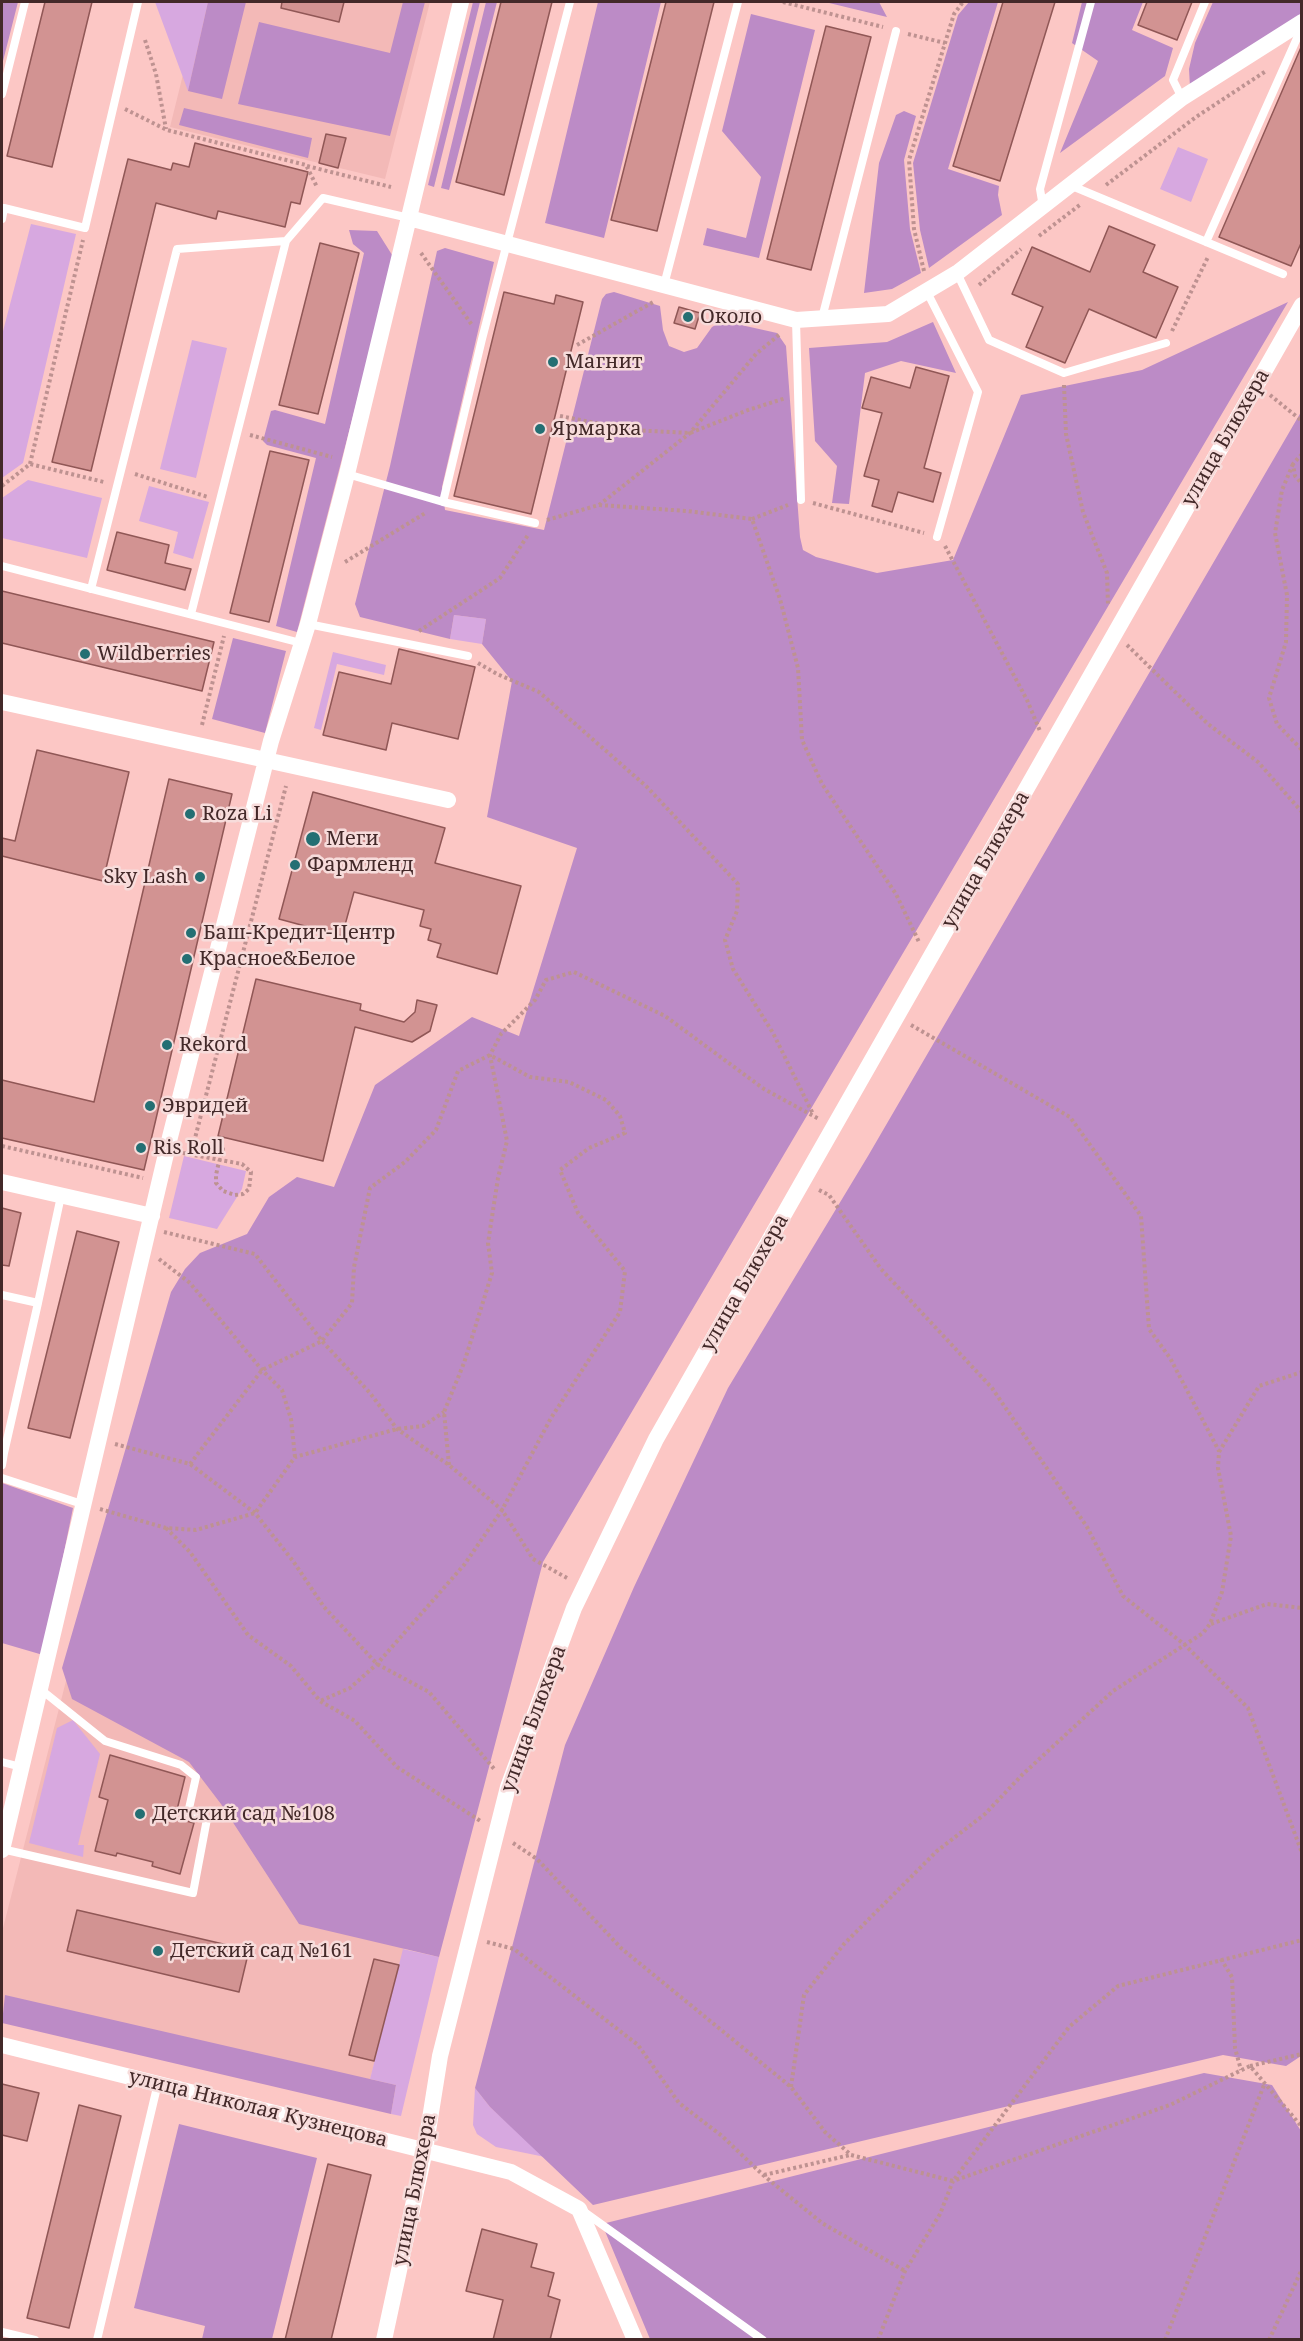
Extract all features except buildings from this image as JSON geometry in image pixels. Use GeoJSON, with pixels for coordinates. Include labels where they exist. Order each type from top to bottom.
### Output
{"type":"FeatureCollection","features":[{"type":"Feature","properties":{"kind":"street"},"geometry":{"type":"LineString","coordinates":[[2,1849],[144,1247],[172,1144],[266,760],[308,624],[348,468],[461,2]]}},
{"type":"Feature","properties":{"kind":"street"},"geometry":{"type":"LineString","coordinates":[[409,218],[796,320],[888,314],[926,284],[957,273],[1072,186],[1182,98],[1302,25]]}},
{"type":"Feature","properties":{"kind":"street","name":"улица Блюхера"},"geometry":{"type":"LineString","coordinates":[[384,2340],[425,2150],[440,2056],[496,1832],[508,1787],[574,1608],[657,1439],[1302,305]]}},
{"type":"Feature","properties":{"kind":"street"},"geometry":{"type":"LineString","coordinates":[[2,702],[448,800]]}},
{"type":"Feature","properties":{"kind":"street"},"geometry":{"type":"LineString","coordinates":[[2,1182],[62,1196],[151,1222]]}},
{"type":"Feature","properties":{"kind":"street","name":"улица Николая Кузнецова"},"geometry":{"type":"LineString","coordinates":[[2,2044],[511,2172],[579,2209]]}},
{"type":"Feature","properties":{"kind":"street"},"geometry":{"type":"LineString","coordinates":[[579,2209],[635,2340]]}},
{"type":"Feature","properties":{"kind":"lane"},"geometry":{"type":"LineString","coordinates":[[2,94],[25,2]]}},
{"type":"Feature","properties":{"kind":"lane"},"geometry":{"type":"LineString","coordinates":[[2,219],[4,208],[86,228],[138,2]]}},
{"type":"Feature","properties":{"kind":"lane"},"geometry":{"type":"LineString","coordinates":[[443,502],[482,339],[570,2]]}},
{"type":"Feature","properties":{"kind":"lane"},"geometry":{"type":"LineString","coordinates":[[671,287],[738,2]]}},
{"type":"Feature","properties":{"kind":"lane"},"geometry":{"type":"LineString","coordinates":[[1043,207],[1040,189],[1044,170],[1091,2]]}},
{"type":"Feature","properties":{"kind":"lane"},"geometry":{"type":"LineString","coordinates":[[1182,98],[1173,80],[1204,2]]}},
{"type":"Feature","properties":{"kind":"lane"},"geometry":{"type":"LineString","coordinates":[[1210,243],[1302,25]]}},
{"type":"Feature","properties":{"kind":"lane"},"geometry":{"type":"LineString","coordinates":[[822,318],[896,31]]}},
{"type":"Feature","properties":{"kind":"lane"},"geometry":{"type":"LineString","coordinates":[[1072,186],[1283,273]]}},
{"type":"Feature","properties":{"kind":"lane"},"geometry":{"type":"LineString","coordinates":[[191,614],[286,241],[323,198],[409,218]]}},
{"type":"Feature","properties":{"kind":"lane"},"geometry":{"type":"LineString","coordinates":[[91,589],[177,249],[286,241]]}},
{"type":"Feature","properties":{"kind":"lane"},"geometry":{"type":"LineString","coordinates":[[957,273],[990,340],[1064,373],[1166,343]]}},
{"type":"Feature","properties":{"kind":"lane"},"geometry":{"type":"LineString","coordinates":[[926,284],[978,392],[938,537]]}},
{"type":"Feature","properties":{"kind":"lane"},"geometry":{"type":"LineString","coordinates":[[796,320],[801,500]]}},
{"type":"Feature","properties":{"kind":"lane"},"geometry":{"type":"LineString","coordinates":[[348,468],[443,502],[535,523]]}},
{"type":"Feature","properties":{"kind":"lane"},"geometry":{"type":"LineString","coordinates":[[2,566],[301,643]]}},
{"type":"Feature","properties":{"kind":"lane"},"geometry":{"type":"LineString","coordinates":[[308,624],[468,656]]}},
{"type":"Feature","properties":{"kind":"lane"},"geometry":{"type":"LineString","coordinates":[[2,1465],[62,1196]]}},
{"type":"Feature","properties":{"kind":"lane"},"geometry":{"type":"LineString","coordinates":[[2,1295],[38,1303]]}},
{"type":"Feature","properties":{"kind":"lane"},"geometry":{"type":"LineString","coordinates":[[2,1478],[82,1504]]}},
{"type":"Feature","properties":{"kind":"lane"},"geometry":{"type":"LineString","coordinates":[[2,1849],[193,1893],[207,1819],[188,1813],[196,1777],[181,1765],[105,1741],[39,1688]]}},
{"type":"Feature","properties":{"kind":"lane"},"geometry":{"type":"LineString","coordinates":[[2,1762],[21,1767]]}},
{"type":"Feature","properties":{"kind":"lane"},"geometry":{"type":"LineString","coordinates":[[97,2340],[158,2083]]}},
{"type":"Feature","properties":{"kind":"lane"},"geometry":{"type":"LineString","coordinates":[[579,2209],[763,2340]]}},
{"type":"Feature","properties":{"kind":"lane"},"geometry":{"type":"LineString","coordinates":[[2,2332],[35,2340]]}},
{"type":"Feature","properties":{"kind":"path"},"geometry":{"type":"LineString","coordinates":[[783,2],[945,43]]}},
{"type":"Feature","properties":{"kind":"path"},"geometry":{"type":"LineString","coordinates":[[926,284],[914,229],[909,160],[954,14],[963,2]]}},
{"type":"Feature","properties":{"kind":"path"},"geometry":{"type":"LineString","coordinates":[[136,11],[156,74],[167,130]]}},
{"type":"Feature","properties":{"kind":"path"},"geometry":{"type":"LineString","coordinates":[[114,103],[167,130],[391,187]]}},
{"type":"Feature","properties":{"kind":"path"},"geometry":{"type":"LineString","coordinates":[[306,165],[323,198]]}},
{"type":"Feature","properties":{"kind":"path"},"geometry":{"type":"LineString","coordinates":[[2,486],[30,464],[86,228]]}},
{"type":"Feature","properties":{"kind":"path"},"geometry":{"type":"LineString","coordinates":[[1166,343],[1210,243]]}},
{"type":"Feature","properties":{"kind":"path"},"geometry":{"type":"LineString","coordinates":[[421,253],[482,339]]}},
{"type":"Feature","properties":{"kind":"path"},"geometry":{"type":"LineString","coordinates":[[577,345],[671,287]]}},
{"type":"Feature","properties":{"kind":"path"},"geometry":{"type":"LineString","coordinates":[[599,504],[690,433],[756,354],[796,320]]}},
{"type":"Feature","properties":{"kind":"path"},"geometry":{"type":"LineString","coordinates":[[1064,373],[1066,434],[1083,512],[1107,573],[1109,626],[1114,634],[1208,724],[1258,762],[1302,812]]}},
{"type":"Feature","properties":{"kind":"path"},"geometry":{"type":"LineString","coordinates":[[1257,384],[1302,421]]}},
{"type":"Feature","properties":{"kind":"path"},"geometry":{"type":"LineString","coordinates":[[560,416],[631,430],[690,433],[748,410],[798,394]]}},
{"type":"Feature","properties":{"kind":"path"},"geometry":{"type":"LineString","coordinates":[[237,432],[348,468]]}},
{"type":"Feature","properties":{"kind":"path"},"geometry":{"type":"LineString","coordinates":[[1302,454],[1293,464],[1282,490],[1275,533],[1287,595],[1286,642],[1269,698],[1277,724],[1302,750]]}},
{"type":"Feature","properties":{"kind":"path"},"geometry":{"type":"LineString","coordinates":[[30,464],[117,484]]}},
{"type":"Feature","properties":{"kind":"path"},"geometry":{"type":"LineString","coordinates":[[1293,464],[1295,476],[1302,484]]}},
{"type":"Feature","properties":{"kind":"path"},"geometry":{"type":"LineString","coordinates":[[120,470],[220,500]]}},
{"type":"Feature","properties":{"kind":"path"},"geometry":{"type":"LineString","coordinates":[[535,523],[599,504],[752,519],[801,500],[938,537],[950,552],[1027,700],[1043,740]]}},
{"type":"Feature","properties":{"kind":"path"},"geometry":{"type":"LineString","coordinates":[[345,562],[443,502]]}},
{"type":"Feature","properties":{"kind":"path"},"geometry":{"type":"LineString","coordinates":[[752,519],[780,599],[798,668],[802,740],[822,784],[896,894],[922,948]]}},
{"type":"Feature","properties":{"kind":"path"},"geometry":{"type":"LineString","coordinates":[[401,642],[500,578],[526,538]]}},
{"type":"Feature","properties":{"kind":"path"},"geometry":{"type":"LineString","coordinates":[[202,725],[226,623]]}},
{"type":"Feature","properties":{"kind":"path"},"geometry":{"type":"LineString","coordinates":[[468,656],[497,674],[539,692],[647,788],[738,884],[738,911],[725,940],[734,969],[749,998],[772,1033],[814,1116]]}},
{"type":"Feature","properties":{"kind":"path"},"geometry":{"type":"LineString","coordinates":[[194,1142],[286,786]]}},
{"type":"Feature","properties":{"kind":"path"},"geometry":{"type":"LineString","coordinates":[[190,1464],[262,1370],[322,1341],[352,1303],[354,1266],[370,1188],[405,1162],[436,1130],[458,1071],[490,1055],[501,1034],[536,1000],[546,980],[574,972],[665,1016],[764,1089],[822,1120]]}},
{"type":"Feature","properties":{"kind":"path"},"geometry":{"type":"LineString","coordinates":[[933,1038],[1070,1117],[1141,1216],[1149,1329],[1170,1359],[1219,1452]]}},
{"type":"Feature","properties":{"kind":"path"},"geometry":{"type":"LineString","coordinates":[[320,1701],[350,1688],[377,1664],[464,1565],[502,1510],[551,1418],[620,1312],[625,1271],[578,1213],[560,1170],[589,1148],[625,1133],[620,1116],[606,1100],[569,1082],[530,1077],[490,1055]]}},
{"type":"Feature","properties":{"kind":"path"},"geometry":{"type":"LineString","coordinates":[[449,1465],[444,1412],[464,1363],[492,1273],[488,1243],[498,1178],[507,1142],[490,1055]]}},
{"type":"Feature","properties":{"kind":"path"},"geometry":{"type":"LineString","coordinates":[[172,1144],[194,1142],[224,1149],[216,1183],[228,1194],[243,1194],[249,1189],[251,1172],[242,1164],[172,1144]]}},
{"type":"Feature","properties":{"kind":"path"},"geometry":{"type":"LineString","coordinates":[[2,1146],[142,1178],[149,1177]]}},
{"type":"Feature","properties":{"kind":"path"},"geometry":{"type":"LineString","coordinates":[[829,1195],[881,1269],[992,1388],[1087,1527],[1123,1596],[1185,1645],[1248,1708],[1302,1853]]}},
{"type":"Feature","properties":{"kind":"path"},"geometry":{"type":"LineString","coordinates":[[151,1222],[255,1254],[322,1341],[370,1393],[397,1429],[449,1465],[502,1510],[533,1559],[567,1578]]}},
{"type":"Feature","properties":{"kind":"path"},"geometry":{"type":"LineString","coordinates":[[144,1247],[190,1283],[262,1370],[282,1390],[291,1419],[295,1457]]}},
{"type":"Feature","properties":{"kind":"path"},"geometry":{"type":"LineString","coordinates":[[791,2087],[804,1995],[843,1944],[937,1851],[985,1814],[1022,1775],[1113,1691],[1203,1633],[1210,1624],[1222,1592],[1231,1536],[1218,1468],[1219,1452],[1259,1386],[1302,1372]]}},
{"type":"Feature","properties":{"kind":"path"},"geometry":{"type":"LineString","coordinates":[[82,1504],[166,1528],[196,1530],[255,1513],[295,1457],[397,1429],[423,1426],[444,1412]]}},
{"type":"Feature","properties":{"kind":"path"},"geometry":{"type":"LineString","coordinates":[[97,1439],[190,1464],[255,1513],[293,1561],[324,1607],[377,1664],[429,1692],[500,1777]]}},
{"type":"Feature","properties":{"kind":"path"},"geometry":{"type":"LineString","coordinates":[[166,1528],[190,1552],[248,1635],[291,1666],[320,1701],[355,1721],[397,1767],[537,1859],[622,1948],[791,2087],[825,2132],[851,2155]]}},
{"type":"Feature","properties":{"kind":"path"},"geometry":{"type":"LineString","coordinates":[[1210,1624],[1267,1604],[1302,1608]]}},
{"type":"Feature","properties":{"kind":"path"},"geometry":{"type":"LineString","coordinates":[[470,1938],[514,1949],[638,2045],[679,2103],[722,2136],[763,2175],[822,2223],[905,2271]]}},
{"type":"Feature","properties":{"kind":"path"},"geometry":{"type":"LineString","coordinates":[[878,2340],[905,2271],[940,2214],[953,2181],[1069,2027],[1118,1986],[1302,1940]]}},
{"type":"Feature","properties":{"kind":"path"},"geometry":{"type":"LineString","coordinates":[[1221,1959],[1232,1977],[1235,2048],[1241,2070]]}},
{"type":"Feature","properties":{"kind":"path"},"geometry":{"type":"LineString","coordinates":[[763,2175],[851,2155],[953,2181],[1170,2105],[1250,2066],[1302,2054]]}},
{"type":"Feature","properties":{"kind":"path"},"geometry":{"type":"LineString","coordinates":[[1250,2066],[1302,2127]]}},
{"type":"Feature","properties":{"kind":"path"},"geometry":{"type":"LineString","coordinates":[[1165,2340],[1264,2085]]}},
{"type":"Feature","properties":{"kind":"path"},"geometry":{"type":"LineString","coordinates":[[1269,2340],[1302,2269]]}},
{"type":"Feature","properties":{"kind":"shaded area"},"geometry":{"type":"Polygon","coordinates":[[[2,2],[18,2],[2,65],[2,2]]]}},
{"type":"Feature","properties":{"kind":"shaded area"},"geometry":{"type":"Polygon","coordinates":[[[155,2],[208,2],[188,91],[155,2]]]}},
{"type":"Feature","properties":{"kind":"shaded area"},"geometry":{"type":"Polygon","coordinates":[[[201,2],[430,2],[385,179],[170,127],[201,2]]]}},
{"type":"Feature","properties":{"kind":"shaded area"},"geometry":{"type":"Polygon","coordinates":[[[208,2],[246,2],[222,99],[188,91],[208,2]]]}},
{"type":"Feature","properties":{"kind":"shaded area"},"geometry":{"type":"Polygon","coordinates":[[[403,2],[425,2],[390,136],[238,104],[259,22],[390,53],[403,2]]]}},
{"type":"Feature","properties":{"kind":"shaded area"},"geometry":{"type":"Polygon","coordinates":[[[473,2],[480,2],[434,187],[428,185],[473,2]]]}},
{"type":"Feature","properties":{"kind":"shaded area"},"geometry":{"type":"Polygon","coordinates":[[[486,2],[497,2],[449,190],[441,188],[486,2]]]}},
{"type":"Feature","properties":{"kind":"shaded area"},"geometry":{"type":"Polygon","coordinates":[[[598,2],[661,2],[604,238],[545,223],[598,2]]]}},
{"type":"Feature","properties":{"kind":"shaded area"},"geometry":{"type":"Polygon","coordinates":[[[825,2],[879,2],[887,17],[825,2]]]}},
{"type":"Feature","properties":{"kind":"shaded area"},"geometry":{"type":"Polygon","coordinates":[[[969,2],[998,2],[948,169],[999,186],[998,195],[1002,215],[929,268],[920,230],[913,163],[958,15],[969,2]]]}},
{"type":"Feature","properties":{"kind":"shaded area"},"geometry":{"type":"Polygon","coordinates":[[[1082,2],[1143,2],[1132,30],[1173,48],[1165,76],[1060,153],[1098,61],[1072,43],[1082,2]]]}},
{"type":"Feature","properties":{"kind":"shaded area"},"geometry":{"type":"Polygon","coordinates":[[[1213,2],[1301,2],[1301,23],[1190,87],[1189,69],[1195,43],[1213,2]]]}},
{"type":"Feature","properties":{"kind":"shaded area"},"geometry":{"type":"Polygon","coordinates":[[[751,14],[815,30],[759,258],[703,245],[707,228],[746,238],[761,177],[722,131],[751,14]]]}},
{"type":"Feature","properties":{"kind":"shaded area"},"geometry":{"type":"Polygon","coordinates":[[[184,108],[312,138],[308,158],[179,125],[184,108]]]}},
{"type":"Feature","properties":{"kind":"shaded area"},"geometry":{"type":"Polygon","coordinates":[[[904,111],[916,116],[904,160],[910,229],[921,273],[892,289],[864,293],[879,163],[896,115],[904,111]]]}},
{"type":"Feature","properties":{"kind":"shaded area"},"geometry":{"type":"Polygon","coordinates":[[[1178,147],[1208,159],[1191,202],[1160,189],[1178,147]]]}},
{"type":"Feature","properties":{"kind":"shaded area"},"geometry":{"type":"Polygon","coordinates":[[[31,224],[76,234],[23,463],[2,478],[2,335],[31,224]]]}},
{"type":"Feature","properties":{"kind":"shaded area"},"geometry":{"type":"Polygon","coordinates":[[[349,230],[377,231],[394,258],[297,632],[276,626],[316,458],[267,445],[263,441],[271,411],[275,410],[325,424],[364,253],[353,244],[349,230]]]}},
{"type":"Feature","properties":{"kind":"shaded area"},"geometry":{"type":"Polygon","coordinates":[[[445,248],[494,262],[442,487],[445,510],[544,530],[602,299],[606,294],[614,292],[660,306],[663,330],[669,346],[684,352],[697,348],[712,327],[723,321],[777,333],[786,346],[800,537],[803,550],[816,557],[877,573],[953,560],[1021,395],[1142,370],[1288,302],[543,1562],[439,1957],[299,1924],[221,1804],[189,1762],[72,1699],[62,1668],[171,1292],[185,1269],[200,1253],[247,1234],[269,1197],[297,1177],[334,1187],[375,1085],[472,1017],[519,1036],[577,848],[487,817],[512,681],[482,644],[486,619],[454,615],[450,639],[360,617],[355,604],[390,466],[437,251],[445,248]]]}},
{"type":"Feature","properties":{"kind":"shaded area"},"geometry":{"type":"Polygon","coordinates":[[[933,322],[956,373],[901,361],[865,373],[849,504],[832,503],[837,466],[815,441],[809,348],[887,342],[933,322]]]}},
{"type":"Feature","properties":{"kind":"shaded area"},"geometry":{"type":"Polygon","coordinates":[[[192,340],[227,348],[196,478],[160,469],[192,340]]]}},
{"type":"Feature","properties":{"kind":"shaded area"},"geometry":{"type":"Polygon","coordinates":[[[1301,412],[1301,2056],[1286,2066],[1223,2055],[593,2205],[490,2107],[475,2088],[565,1745],[634,1587],[728,1388],[868,1156],[1301,412]]]}},
{"type":"Feature","properties":{"kind":"shaded area"},"geometry":{"type":"Polygon","coordinates":[[[28,480],[102,498],[87,558],[2,538],[2,498],[28,480]]]}},
{"type":"Feature","properties":{"kind":"shaded area"},"geometry":{"type":"Polygon","coordinates":[[[149,486],[209,502],[193,559],[173,553],[178,532],[139,521],[149,486]]]}},
{"type":"Feature","properties":{"kind":"shaded area"},"geometry":{"type":"Polygon","coordinates":[[[454,615],[486,619],[482,644],[450,639],[454,615]]]}},
{"type":"Feature","properties":{"kind":"shaded area"},"geometry":{"type":"Polygon","coordinates":[[[233,638],[286,651],[265,733],[212,719],[233,638]]]}},
{"type":"Feature","properties":{"kind":"shaded area"},"geometry":{"type":"Polygon","coordinates":[[[333,652],[386,665],[384,675],[337,664],[321,730],[314,728],[333,652]]]}},
{"type":"Feature","properties":{"kind":"shaded area"},"geometry":{"type":"Polygon","coordinates":[[[184,1156],[246,1171],[242,1189],[217,1229],[169,1218],[184,1156]]]}},
{"type":"Feature","properties":{"kind":"shaded area"},"geometry":{"type":"Polygon","coordinates":[[[2,1483],[73,1508],[43,1655],[2,1643],[2,1483]]]}},
{"type":"Feature","properties":{"kind":"shaded area"},"geometry":{"type":"Polygon","coordinates":[[[105,1528],[438,1815],[364,2103],[2,2019],[2,1932],[105,1528]]]}},
{"type":"Feature","properties":{"kind":"shaded area"},"geometry":{"type":"Polygon","coordinates":[[[73,1720],[100,1754],[78,1845],[84,1845],[83,1857],[29,1843],[57,1728],[73,1720]]]}},
{"type":"Feature","properties":{"kind":"shaded area"},"geometry":{"type":"Polygon","coordinates":[[[403,1949],[439,1957],[401,2116],[391,2114],[396,2085],[370,2079],[403,1949]]]}},
{"type":"Feature","properties":{"kind":"shaded area"},"geometry":{"type":"Polygon","coordinates":[[[5,1995],[396,2085],[391,2114],[2,2023],[5,1995]]]}},
{"type":"Feature","properties":{"kind":"shaded area"},"geometry":{"type":"Polygon","coordinates":[[[1204,2073],[1272,2085],[1301,2131],[1301,2339],[650,2339],[602,2224],[1204,2073]]]}},
{"type":"Feature","properties":{"kind":"shaded area"},"geometry":{"type":"Polygon","coordinates":[[[475,2088],[490,2107],[545,2157],[496,2147],[477,2134],[473,2125],[475,2088]]]}},
{"type":"Feature","properties":{"kind":"shaded area"},"geometry":{"type":"Polygon","coordinates":[[[179,2124],[317,2158],[272,2339],[202,2339],[205,2326],[134,2308],[179,2124]]]}},
{"type":"Feature","properties":{"kind":"place","name":"Около"},"geometry":{"type":"Point","coordinates":[688,317]}},
{"type":"Feature","properties":{"kind":"place","name":"Магнит"},"geometry":{"type":"Point","coordinates":[553,362]}},
{"type":"Feature","properties":{"kind":"place","name":"Ярмарка"},"geometry":{"type":"Point","coordinates":[540,429]}},
{"type":"Feature","properties":{"kind":"place","name":"Wildberries"},"geometry":{"type":"Point","coordinates":[85,654]}},
{"type":"Feature","properties":{"kind":"place","name":"Roza Li"},"geometry":{"type":"Point","coordinates":[190,814]}},
{"type":"Feature","properties":{"kind":"place","name":"Меги"},"geometry":{"type":"Point","coordinates":[313,839]}},
{"type":"Feature","properties":{"kind":"place","name":"Фармленд"},"geometry":{"type":"Point","coordinates":[295,865]}},
{"type":"Feature","properties":{"kind":"place","name":"Sky Lash"},"geometry":{"type":"Point","coordinates":[200,877]}},
{"type":"Feature","properties":{"kind":"place","name":"Баш-Кредит-Центр"},"geometry":{"type":"Point","coordinates":[191,933]}},
{"type":"Feature","properties":{"kind":"place","name":"Красное&Белое"},"geometry":{"type":"Point","coordinates":[187,959]}},
{"type":"Feature","properties":{"kind":"place","name":"Rekord"},"geometry":{"type":"Point","coordinates":[167,1045]}},
{"type":"Feature","properties":{"kind":"place","name":"Эвридей"},"geometry":{"type":"Point","coordinates":[150,1106]}},
{"type":"Feature","properties":{"kind":"place","name":"Ris Roll"},"geometry":{"type":"Point","coordinates":[141,1148]}},
{"type":"Feature","properties":{"kind":"place","name":"Детский сад №108"},"geometry":{"type":"Point","coordinates":[140,1814]}},
{"type":"Feature","properties":{"kind":"place","name":"Детский сад №161"},"geometry":{"type":"Point","coordinates":[158,1951]}}]}
